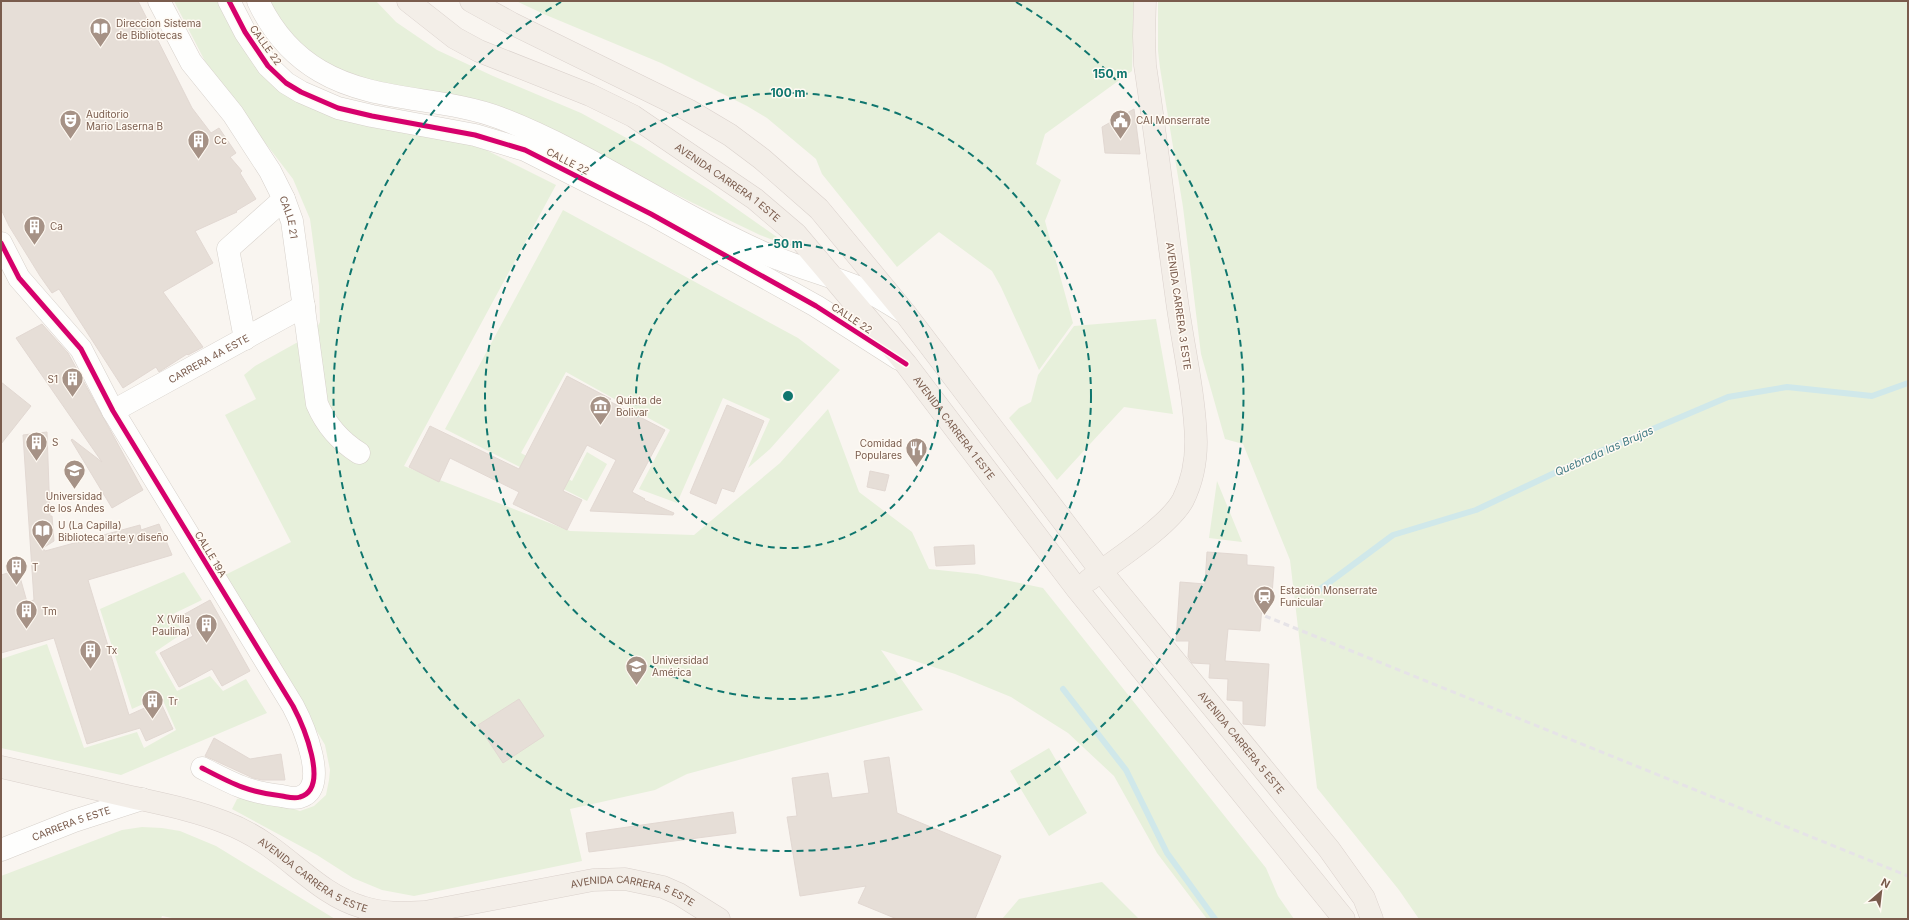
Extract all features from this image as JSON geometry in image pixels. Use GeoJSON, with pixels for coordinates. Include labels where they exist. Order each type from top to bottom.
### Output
{"type":"FeatureCollection","features":[{"type":"Feature","properties":{"kind":"main road","name":"AVENIDA CARRERA 1 ESTE"},"geometry":{"type":"LineString","coordinates":[[408,1],[455,38],[479,51],[611,104],[662,135],[755,199],[778,217],[796,234],[906,364],[1077,589]]}},
{"type":"Feature","properties":{"kind":"main road"},"geometry":{"type":"LineString","coordinates":[[471,1],[511,23],[688,110],[730,135],[762,159],[819,209],[905,312],[1100,571]]}},
{"type":"Feature","properties":{"kind":"main road","name":"AVENIDA CARRERA 3 ESTE"},"geometry":{"type":"LineString","coordinates":[[1077,589],[1147,536],[1170,516],[1182,501],[1190,486],[1194,466],[1196,442],[1190,385],[1145,65],[1145,1]]}},
{"type":"Feature","properties":{"kind":"main road","name":"AVENIDA CARRERA 5 ESTE"},"geometry":{"type":"LineString","coordinates":[[1100,571],[1329,849],[1364,898],[1372,919]]}},
{"type":"Feature","properties":{"kind":"main road"},"geometry":{"type":"LineString","coordinates":[[1077,589],[1344,919]]}},
{"type":"Feature","properties":{"kind":"main road","name":"AVENIDA CARRERA 5 ESTE"},"geometry":{"type":"LineString","coordinates":[[1,767],[205,815],[242,830],[270,846],[320,887],[349,903],[375,911],[404,913],[424,912],[587,881],[617,878],[640,881],[663,887],[679,894],[719,919]]}},
{"type":"Feature","properties":{"kind":"street","name":"CALLE 21"},"geometry":{"type":"LineString","coordinates":[[159,1],[191,62],[233,114],[270,171],[284,199],[292,221],[317,404],[336,435],[345,444],[359,453]]}},
{"type":"Feature","properties":{"kind":"street","name":"CALLE 22"},"geometry":{"type":"LineString","coordinates":[[230,1],[245,32],[268,66],[286,83],[301,92],[320,101],[358,113],[475,135],[497,140],[525,150],[651,214],[816,306],[906,364]]}},
{"type":"Feature","properties":{"kind":"street","name":"CALLE 22"},"geometry":{"type":"LineString","coordinates":[[258,1],[266,19],[280,39],[291,50],[321,72],[356,86],[377,92],[478,111],[501,119],[560,146],[777,259],[866,291],[905,312]]}},
{"type":"Feature","properties":{"kind":"street"},"geometry":{"type":"LineString","coordinates":[[245,339],[228,249],[284,199]]}},
{"type":"Feature","properties":{"kind":"street","name":"CALLE 19A"},"geometry":{"type":"LineString","coordinates":[[1,243],[19,278],[81,349],[114,411],[293,706],[307,736],[314,768],[313,780],[306,794],[301,797],[294,798],[246,790],[202,768]]}},
{"type":"Feature","properties":{"kind":"street","name":"CARRERA 4A ESTE"},"geometry":{"type":"LineString","coordinates":[[114,411],[304,306]]}},
{"type":"Feature","properties":{"kind":"street","name":"CARRERA 5 ESTE"},"geometry":{"type":"LineString","coordinates":[[1,850],[93,814],[142,799]]}},
{"type":"Feature","properties":{"kind":"green space"},"geometry":{"type":"Polygon","coordinates":[[[174,1],[220,1],[282,90],[474,144],[556,185],[404,466],[570,531],[694,535],[780,463],[828,409],[859,492],[912,532],[929,569],[977,574],[1043,588],[1266,868],[1278,896],[1294,919],[1207,919],[1157,853],[1114,776],[1068,733],[1011,697],[955,674],[881,650],[923,710],[687,774],[655,790],[570,809],[582,861],[414,896],[382,890],[353,878],[317,855],[232,809],[237,799],[249,795],[300,811],[314,806],[326,795],[329,780],[330,770],[325,745],[225,575],[291,542],[225,415],[256,399],[244,375],[255,366],[314,333],[320,322],[319,286],[310,219],[293,179],[210,71],[174,1]]]}},
{"type":"Feature","properties":{"kind":"green space"},"geometry":{"type":"Polygon","coordinates":[[[264,1],[376,1],[396,22],[437,50],[493,76],[581,113],[641,146],[710,190],[791,247],[760,235],[693,203],[523,117],[389,87],[343,74],[305,52],[264,1]]]}},
{"type":"Feature","properties":{"kind":"green space"},"geometry":{"type":"Polygon","coordinates":[[[516,1],[1134,1],[1132,71],[1045,134],[1036,164],[1061,180],[1045,221],[1073,323],[1039,370],[1001,287],[992,271],[939,232],[897,267],[822,174],[816,159],[767,118],[747,106],[661,63],[516,1]]]}},
{"type":"Feature","properties":{"kind":"green space"},"geometry":{"type":"Polygon","coordinates":[[[1158,1],[1908,1],[1908,919],[1419,919],[1399,890],[1317,788],[1290,560],[1243,444],[1225,439],[1201,354],[1183,207],[1160,68],[1158,51],[1158,1]]]}},
{"type":"Feature","properties":{"kind":"green space"},"geometry":{"type":"Polygon","coordinates":[[[563,210],[798,338],[840,370],[770,449],[748,468],[770,419],[723,398],[677,503],[639,489],[670,430],[566,372],[521,453],[572,481],[587,452],[607,464],[587,501],[445,429],[563,210]]]}},
{"type":"Feature","properties":{"kind":"green space"},"geometry":{"type":"Polygon","coordinates":[[[1156,319],[1173,414],[1124,407],[1057,480],[1009,418],[1019,408],[1031,402],[1038,375],[1074,326],[1156,319]]]}},
{"type":"Feature","properties":{"kind":"green space"},"geometry":{"type":"Polygon","coordinates":[[[1217,481],[1242,542],[1209,538],[1217,481]]]}},
{"type":"Feature","properties":{"kind":"green space"},"geometry":{"type":"Polygon","coordinates":[[[184,572],[202,600],[173,614],[183,633],[155,652],[177,691],[210,676],[223,691],[246,679],[267,713],[121,775],[1,748],[1,659],[47,644],[84,748],[137,732],[144,748],[176,730],[161,696],[132,709],[100,609],[184,572]]]}},
{"type":"Feature","properties":{"kind":"green space"},"geometry":{"type":"Polygon","coordinates":[[[1049,748],[1087,813],[1049,836],[1010,771],[1049,748]]]}},
{"type":"Feature","properties":{"kind":"green space"},"geometry":{"type":"Polygon","coordinates":[[[142,827],[180,831],[216,846],[335,919],[177,919],[162,916],[161,919],[1,919],[1,876],[122,830],[142,827]]]}},
{"type":"Feature","properties":{"kind":"green space"},"geometry":{"type":"Polygon","coordinates":[[[1102,882],[1139,919],[1002,919],[1019,899],[1102,882]]]}},
{"type":"Feature","properties":{"kind":"building"},"geometry":{"type":"Polygon","coordinates":[[[1,1],[138,1],[192,108],[211,133],[219,128],[236,153],[230,157],[242,171],[240,173],[256,199],[236,211],[237,212],[195,231],[213,263],[163,292],[203,347],[188,355],[187,354],[159,372],[156,367],[123,388],[59,289],[52,293],[40,276],[9,226],[1,209],[1,1]]]}},
{"type":"Feature","properties":{"kind":"building","name":"CAI Monserrate"},"geometry":{"type":"Polygon","coordinates":[[[1134,109],[1140,154],[1105,153],[1102,127],[1134,109]]]}},
{"type":"Feature","properties":{"kind":"building","name":"S1"},"geometry":{"type":"Polygon","coordinates":[[[42,324],[68,353],[143,490],[112,508],[71,440],[72,439],[102,462],[16,338],[42,324]]]}},
{"type":"Feature","properties":{"kind":"building"},"geometry":{"type":"Polygon","coordinates":[[[567,376],[611,399],[609,401],[665,430],[632,492],[645,499],[644,500],[674,513],[673,515],[590,511],[616,460],[587,445],[563,491],[582,500],[567,530],[513,504],[519,492],[450,458],[439,482],[409,467],[430,426],[519,469],[567,376]]]}},
{"type":"Feature","properties":{"kind":"building"},"geometry":{"type":"Polygon","coordinates":[[[1,382],[31,406],[1,444],[1,382]]]}},
{"type":"Feature","properties":{"kind":"building"},"geometry":{"type":"Polygon","coordinates":[[[727,405],[764,421],[734,492],[722,488],[716,504],[690,493],[727,405]]]}},
{"type":"Feature","properties":{"kind":"building"},"geometry":{"type":"Polygon","coordinates":[[[47,432],[50,516],[52,516],[54,541],[43,548],[45,551],[140,525],[141,530],[159,524],[172,555],[88,580],[129,715],[160,701],[173,729],[146,741],[140,728],[87,744],[54,638],[1,653],[1,575],[18,570],[27,602],[34,600],[23,435],[47,432]]]}},
{"type":"Feature","properties":{"kind":"building"},"geometry":{"type":"Polygon","coordinates":[[[870,471],[889,475],[885,491],[867,487],[870,471]]]}},
{"type":"Feature","properties":{"kind":"building"},"geometry":{"type":"Polygon","coordinates":[[[974,545],[975,564],[936,566],[934,547],[974,545]]]}},
{"type":"Feature","properties":{"kind":"building"},"geometry":{"type":"Polygon","coordinates":[[[1207,552],[1247,555],[1247,565],[1274,567],[1272,595],[1263,595],[1260,631],[1228,629],[1225,661],[1269,664],[1265,726],[1243,724],[1243,701],[1227,700],[1228,679],[1209,678],[1210,664],[1192,663],[1188,657],[1189,641],[1176,641],[1180,582],[1205,584],[1207,552]]]}},
{"type":"Feature","properties":{"kind":"building","name":"X (Villa Paulina)"},"geometry":{"type":"Polygon","coordinates":[[[210,600],[250,671],[222,686],[212,669],[179,687],[160,653],[193,636],[181,616],[210,600]]]}},
{"type":"Feature","properties":{"kind":"building"},"geometry":{"type":"Polygon","coordinates":[[[519,699],[544,736],[503,763],[478,725],[519,699]]]}},
{"type":"Feature","properties":{"kind":"building"},"geometry":{"type":"Polygon","coordinates":[[[214,738],[250,759],[281,754],[285,780],[262,780],[253,778],[205,756],[214,738]]]}},
{"type":"Feature","properties":{"kind":"building"},"geometry":{"type":"Polygon","coordinates":[[[889,757],[897,813],[1001,856],[975,919],[897,919],[858,903],[866,886],[800,896],[787,817],[797,816],[792,778],[828,773],[832,798],[869,793],[864,761],[889,757]]]}},
{"type":"Feature","properties":{"kind":"building"},"geometry":{"type":"Polygon","coordinates":[[[733,812],[736,833],[589,852],[586,833],[733,812]]]}},
{"type":"Feature","properties":{"kind":"waterway","name":"Quebrada las Brujas"},"geometry":{"type":"LineString","coordinates":[[1319,590],[1393,535],[1476,510],[1601,451],[1728,397],[1787,387],[1872,396],[1908,383]]}},
{"type":"Feature","properties":{"kind":"waterway"},"geometry":{"type":"LineString","coordinates":[[1063,689],[1126,770],[1167,853],[1215,919]]}},
{"type":"Feature","properties":{"kind":"railway"},"geometry":{"type":"LineString","coordinates":[[1265,616],[1908,876]]}},
{"type":"Feature","properties":{"kind":"cycle path"},"geometry":{"type":"LineString","coordinates":[[229,1],[245,32],[268,66],[286,83],[301,92],[338,108],[372,116],[475,135],[525,150],[651,214],[816,306],[906,364]]}},
{"type":"Feature","properties":{"kind":"cycle path"},"geometry":{"type":"LineString","coordinates":[[1,243],[19,278],[81,349],[113,411],[293,706],[312,754],[314,769],[313,781],[309,791],[300,797],[291,798],[249,790],[202,768]]}},
{"type":"Feature","properties":{"kind":"place","name":"Direccion Sistema de Bibliotecas"},"geometry":{"type":"Point","coordinates":[101,48]}},
{"type":"Feature","properties":{"kind":"place","name":"Auditorio Mario Laserna B"},"geometry":{"type":"Point","coordinates":[70,140]}},
{"type":"Feature","properties":{"kind":"place","name":"CAI Monserrate"},"geometry":{"type":"Point","coordinates":[1120,140]}},
{"type":"Feature","properties":{"kind":"place","name":"Cc"},"geometry":{"type":"Point","coordinates":[198,160]}},
{"type":"Feature","properties":{"kind":"place","name":"Ca"},"geometry":{"type":"Point","coordinates":[34,246]}},
{"type":"Feature","properties":{"kind":"place","name":"S1"},"geometry":{"type":"Point","coordinates":[73,398]}},
{"type":"Feature","properties":{"kind":"place","name":"Quinta de Bolivar"},"geometry":{"type":"Point","coordinates":[601,426]}},
{"type":"Feature","properties":{"kind":"place","name":"S"},"geometry":{"type":"Point","coordinates":[36,462]}},
{"type":"Feature","properties":{"kind":"place","name":"Comidad Populares"},"geometry":{"type":"Point","coordinates":[917,468]}},
{"type":"Feature","properties":{"kind":"place","name":"Universidad de los Andes"},"geometry":{"type":"Point","coordinates":[74,490]}},
{"type":"Feature","properties":{"kind":"place","name":"U (La Capilla) Biblioteca arte y diseño"},"geometry":{"type":"Point","coordinates":[43,550]}},
{"type":"Feature","properties":{"kind":"place","name":"T"},"geometry":{"type":"Point","coordinates":[17,586]}},
{"type":"Feature","properties":{"kind":"place","name":"Estación Monserrate Funicular"},"geometry":{"type":"Point","coordinates":[1265,616]}},
{"type":"Feature","properties":{"kind":"place","name":"Tm"},"geometry":{"type":"Point","coordinates":[27,630]}},
{"type":"Feature","properties":{"kind":"place","name":"X (Villa Paulina)"},"geometry":{"type":"Point","coordinates":[206,644]}},
{"type":"Feature","properties":{"kind":"place","name":"Tx"},"geometry":{"type":"Point","coordinates":[90,670]}},
{"type":"Feature","properties":{"kind":"place","name":"Universidad América"},"geometry":{"type":"Point","coordinates":[637,686]}},
{"type":"Feature","properties":{"kind":"place","name":"Tr"},"geometry":{"type":"Point","coordinates":[153,720]}}]}
